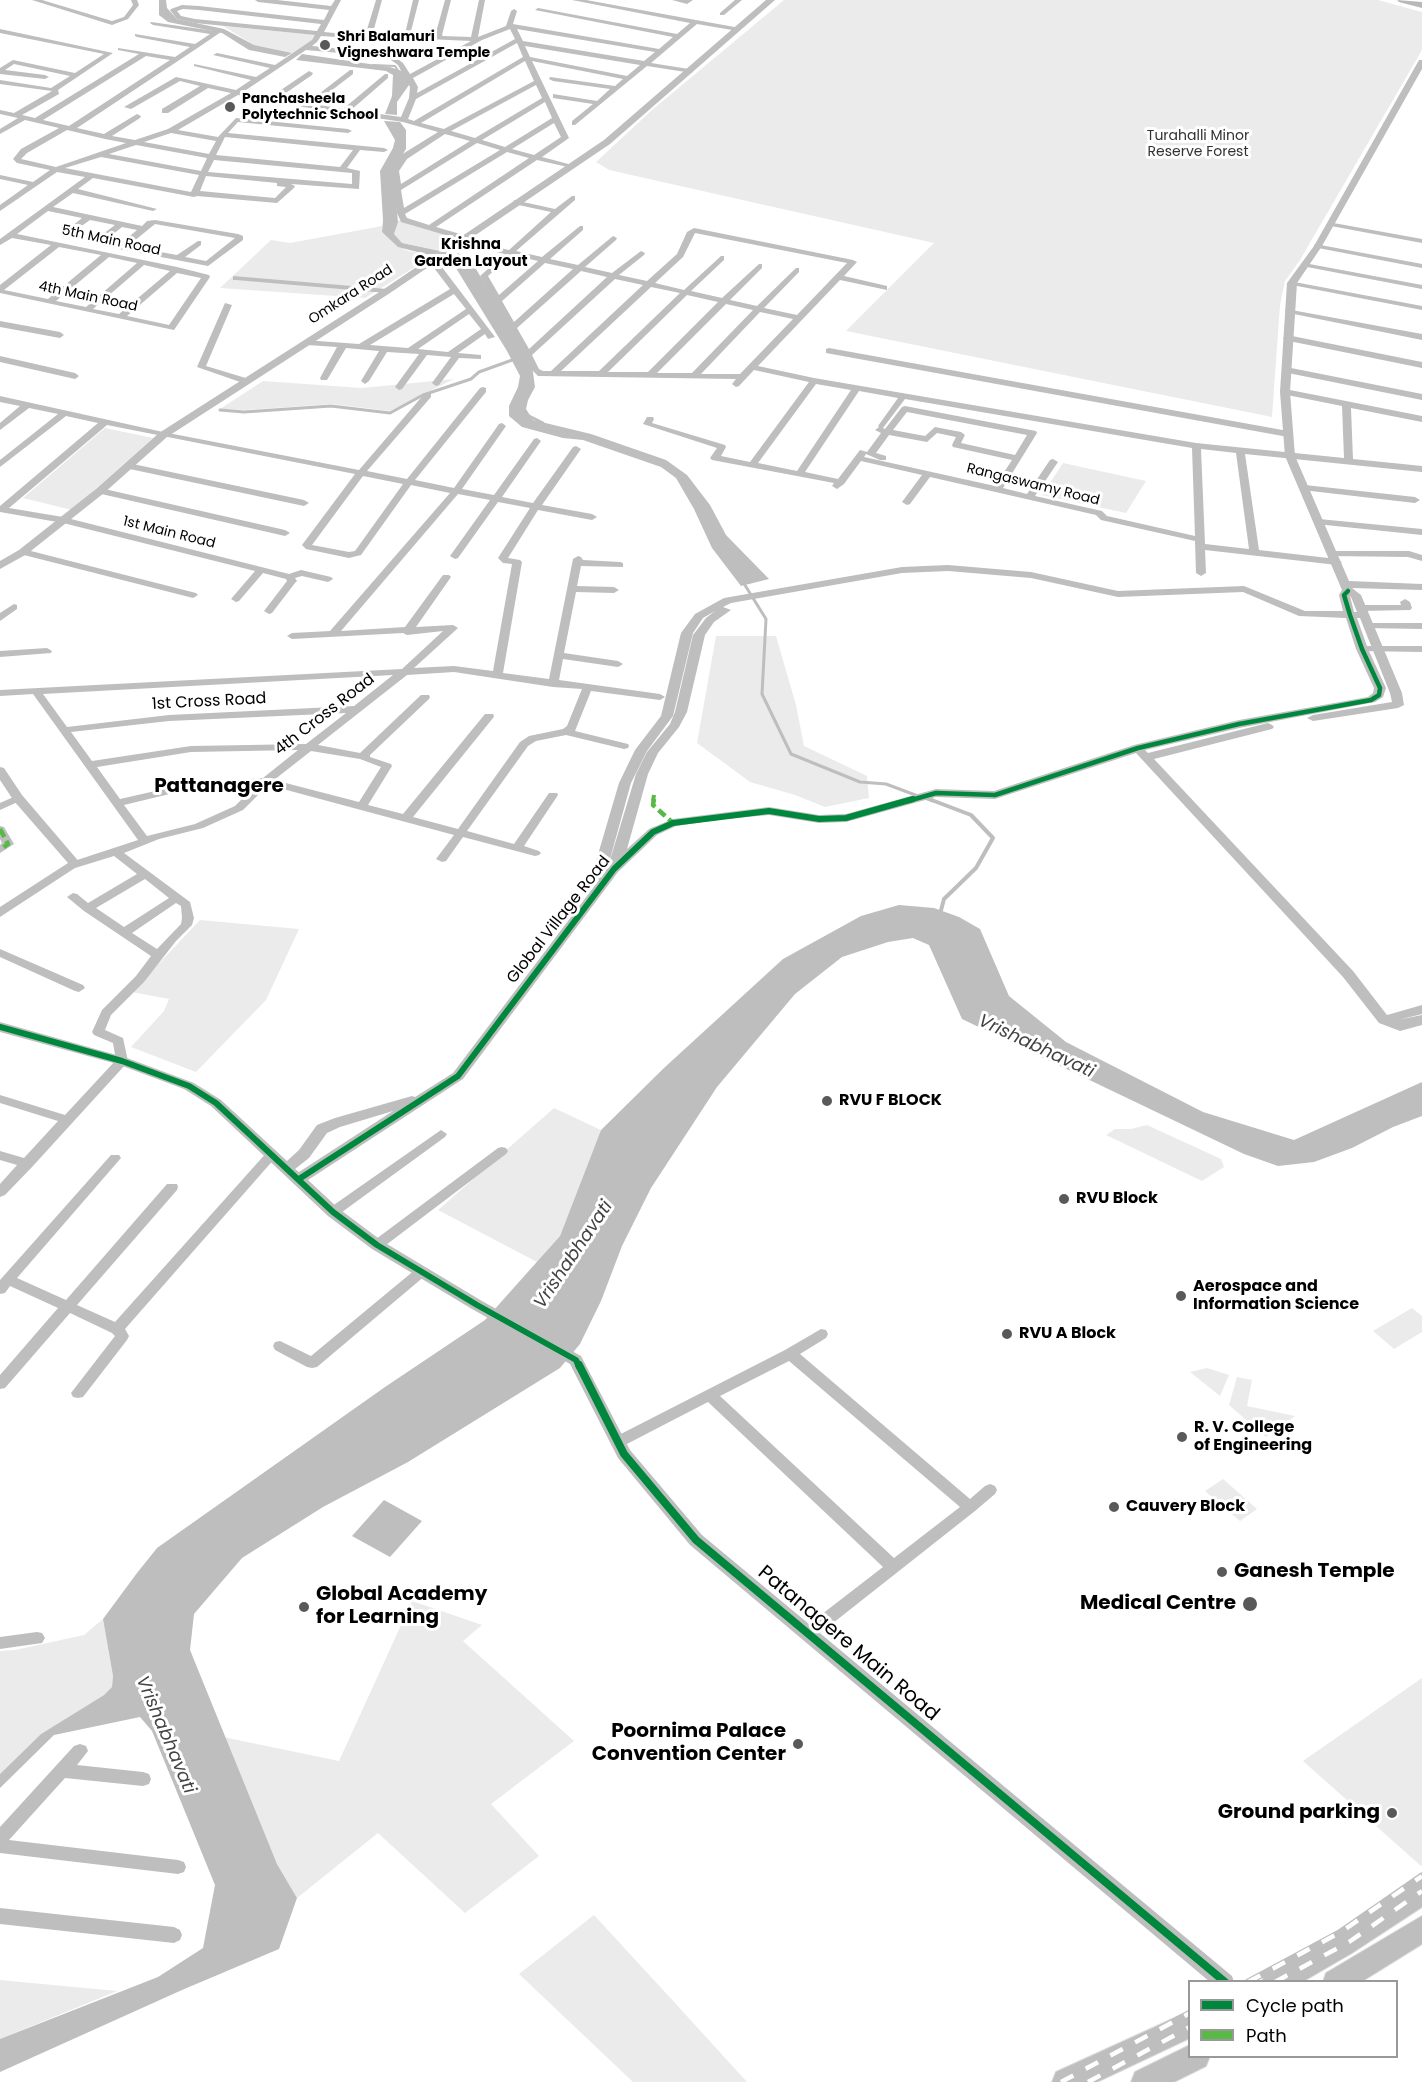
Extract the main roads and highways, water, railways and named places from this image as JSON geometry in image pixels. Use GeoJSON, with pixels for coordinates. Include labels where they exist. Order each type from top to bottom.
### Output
{"type":"FeatureCollection","features":[{"type":"Feature","properties":{"kind":"highway"},"geometry":{"type":"LineString","coordinates":[[1279,1980],[1342,1944],[1422,1892]]}},
{"type":"Feature","properties":{"kind":"highway"},"geometry":{"type":"LineString","coordinates":[[1339,1980],[1422,1929]]}},
{"type":"Feature","properties":{"kind":"highway"},"geometry":{"type":"LineString","coordinates":[[1066,2082],[1188,2025]]}},
{"type":"Feature","properties":{"kind":"highway"},"geometry":{"type":"LineString","coordinates":[[1145,2082],[1192,2058]]}},
{"type":"Feature","properties":{"kind":"main road"},"geometry":{"type":"LineString","coordinates":[[1402,0],[1422,5]]}},
{"type":"Feature","properties":{"kind":"water"},"geometry":{"type":"Polygon","coordinates":[[[159,0],[166,0],[167,8],[177,19],[224,29],[254,45],[292,53],[285,57],[249,50],[222,33],[168,22],[159,15],[159,0]]]}},
{"type":"Feature","properties":{"kind":"water"},"geometry":{"type":"Polygon","coordinates":[[[302,54],[390,67],[402,71],[408,77],[409,85],[397,102],[397,115],[385,114],[392,96],[393,75],[386,71],[296,60],[302,54]]]}},
{"type":"Feature","properties":{"kind":"water"},"geometry":{"type":"Polygon","coordinates":[[[384,121],[400,122],[406,130],[406,149],[393,170],[398,222],[394,234],[402,243],[440,251],[433,256],[398,247],[382,232],[380,171],[395,140],[384,121]]]}},
{"type":"Feature","properties":{"kind":"water"},"geometry":{"type":"Polygon","coordinates":[[[458,253],[472,262],[532,365],[535,387],[526,409],[533,420],[591,434],[666,460],[687,475],[710,505],[726,535],[769,579],[741,586],[712,548],[694,509],[676,478],[661,467],[583,440],[563,438],[522,427],[509,416],[509,406],[518,387],[520,376],[451,260],[458,253]]]}},
{"type":"Feature","properties":{"kind":"water","name":"Vrishabhavati"},"geometry":{"type":"Polygon","coordinates":[[[899,905],[934,908],[959,917],[980,929],[1009,996],[1066,1042],[1203,1112],[1294,1140],[1422,1082],[1422,1116],[1393,1127],[1352,1148],[1314,1162],[1278,1166],[1244,1154],[962,1019],[929,945],[913,938],[888,942],[842,957],[795,994],[717,1087],[651,1188],[622,1246],[601,1301],[580,1344],[560,1368],[408,1462],[323,1507],[242,1558],[194,1614],[190,1650],[277,1864],[297,1898],[279,1949],[0,2072],[0,2039],[158,1977],[203,1948],[215,1885],[152,1731],[140,1717],[54,1735],[0,1788],[0,1774],[41,1734],[104,1695],[112,1687],[113,1676],[103,1619],[137,1573],[157,1548],[385,1387],[485,1320],[560,1236],[601,1130],[664,1068],[783,959],[861,916],[899,905]]]}},
{"type":"Feature","properties":{"kind":"water"},"geometry":{"type":"Polygon","coordinates":[[[384,1500],[422,1521],[390,1557],[352,1536],[384,1500]]]}},
{"type":"Feature","properties":{"kind":"waterway"},"geometry":{"type":"LineString","coordinates":[[373,65],[395,66],[399,72]]}},
{"type":"Feature","properties":{"kind":"waterway"},"geometry":{"type":"LineString","coordinates":[[443,253],[459,258]]}},
{"type":"Feature","properties":{"kind":"waterway"},"geometry":{"type":"LineString","coordinates":[[220,410],[244,412],[331,406],[390,413],[423,395],[471,379],[479,372],[515,359]]}},
{"type":"Feature","properties":{"kind":"waterway"},"geometry":{"type":"LineString","coordinates":[[529,416],[543,423]]}},
{"type":"Feature","properties":{"kind":"waterway"},"geometry":{"type":"LineString","coordinates":[[743,582],[766,619],[762,694],[791,754],[860,782],[886,784],[918,796]]}},
{"type":"Feature","properties":{"kind":"waterway"},"geometry":{"type":"LineString","coordinates":[[925,798],[933,801]]}},
{"type":"Feature","properties":{"kind":"waterway"},"geometry":{"type":"LineString","coordinates":[[929,799],[971,815],[993,838],[976,868],[944,899],[940,914]]}},
{"type":"Feature","properties":{"kind":"railway"},"geometry":{"type":"LineString","coordinates":[[1252,1980],[1341,1932],[1422,1876]]}},
{"type":"Feature","properties":{"kind":"railway"},"geometry":{"type":"LineString","coordinates":[[1279,1980],[1349,1942],[1422,1891]]}},
{"type":"Feature","properties":{"kind":"railway"},"geometry":{"type":"LineString","coordinates":[[1061,2082],[1188,2014]]}},
{"type":"Feature","properties":{"kind":"railway"},"geometry":{"type":"LineString","coordinates":[[1088,2082],[1188,2028]]}},
{"type":"Feature","properties":{"kind":"place","name":"Shri Balamuri Vigneshwara Temple"},"geometry":{"type":"Point","coordinates":[325,45]}},
{"type":"Feature","properties":{"kind":"place","name":"Panchasheela Polytechnic School"},"geometry":{"type":"Point","coordinates":[230,107]}},
{"type":"Feature","properties":{"kind":"place","name":"RVU F BLOCK"},"geometry":{"type":"Point","coordinates":[827,1101]}},
{"type":"Feature","properties":{"kind":"place","name":"RVU Block"},"geometry":{"type":"Point","coordinates":[1064,1199]}},
{"type":"Feature","properties":{"kind":"place","name":"Aerospace and Information Science"},"geometry":{"type":"Point","coordinates":[1181,1296]}},
{"type":"Feature","properties":{"kind":"place","name":"RVU A Block"},"geometry":{"type":"Point","coordinates":[1007,1334]}},
{"type":"Feature","properties":{"kind":"place","name":"R. V. College of Engineering"},"geometry":{"type":"Point","coordinates":[1182,1437]}},
{"type":"Feature","properties":{"kind":"place","name":"Cauvery Block"},"geometry":{"type":"Point","coordinates":[1114,1507]}},
{"type":"Feature","properties":{"kind":"place","name":"Ganesh Temple"},"geometry":{"type":"Point","coordinates":[1222,1572]}},
{"type":"Feature","properties":{"kind":"place","name":"Medical Centre"},"geometry":{"type":"Point","coordinates":[1250,1604]}},
{"type":"Feature","properties":{"kind":"place","name":"Global Academy for Learning"},"geometry":{"type":"Point","coordinates":[304,1607]}},
{"type":"Feature","properties":{"kind":"place","name":"Poornima Palace Convention Center"},"geometry":{"type":"Point","coordinates":[798,1744]}},
{"type":"Feature","properties":{"kind":"place","name":"Ground parking"},"geometry":{"type":"Point","coordinates":[1392,1813]}},
{"type":"Feature","properties":{"kind":"district","name":"Krishna Garden Layout"},"geometry":{"type":"Point","coordinates":[471,254]}},
{"type":"Feature","properties":{"kind":"district","name":"Pattanagere"},"geometry":{"type":"Point","coordinates":[219,787]}},
{"type":"Feature","properties":{"kind":"park label","name":"Turahalli Minor Reserve Forest"},"geometry":{"type":"Point","coordinates":[1198,144]}}]}
